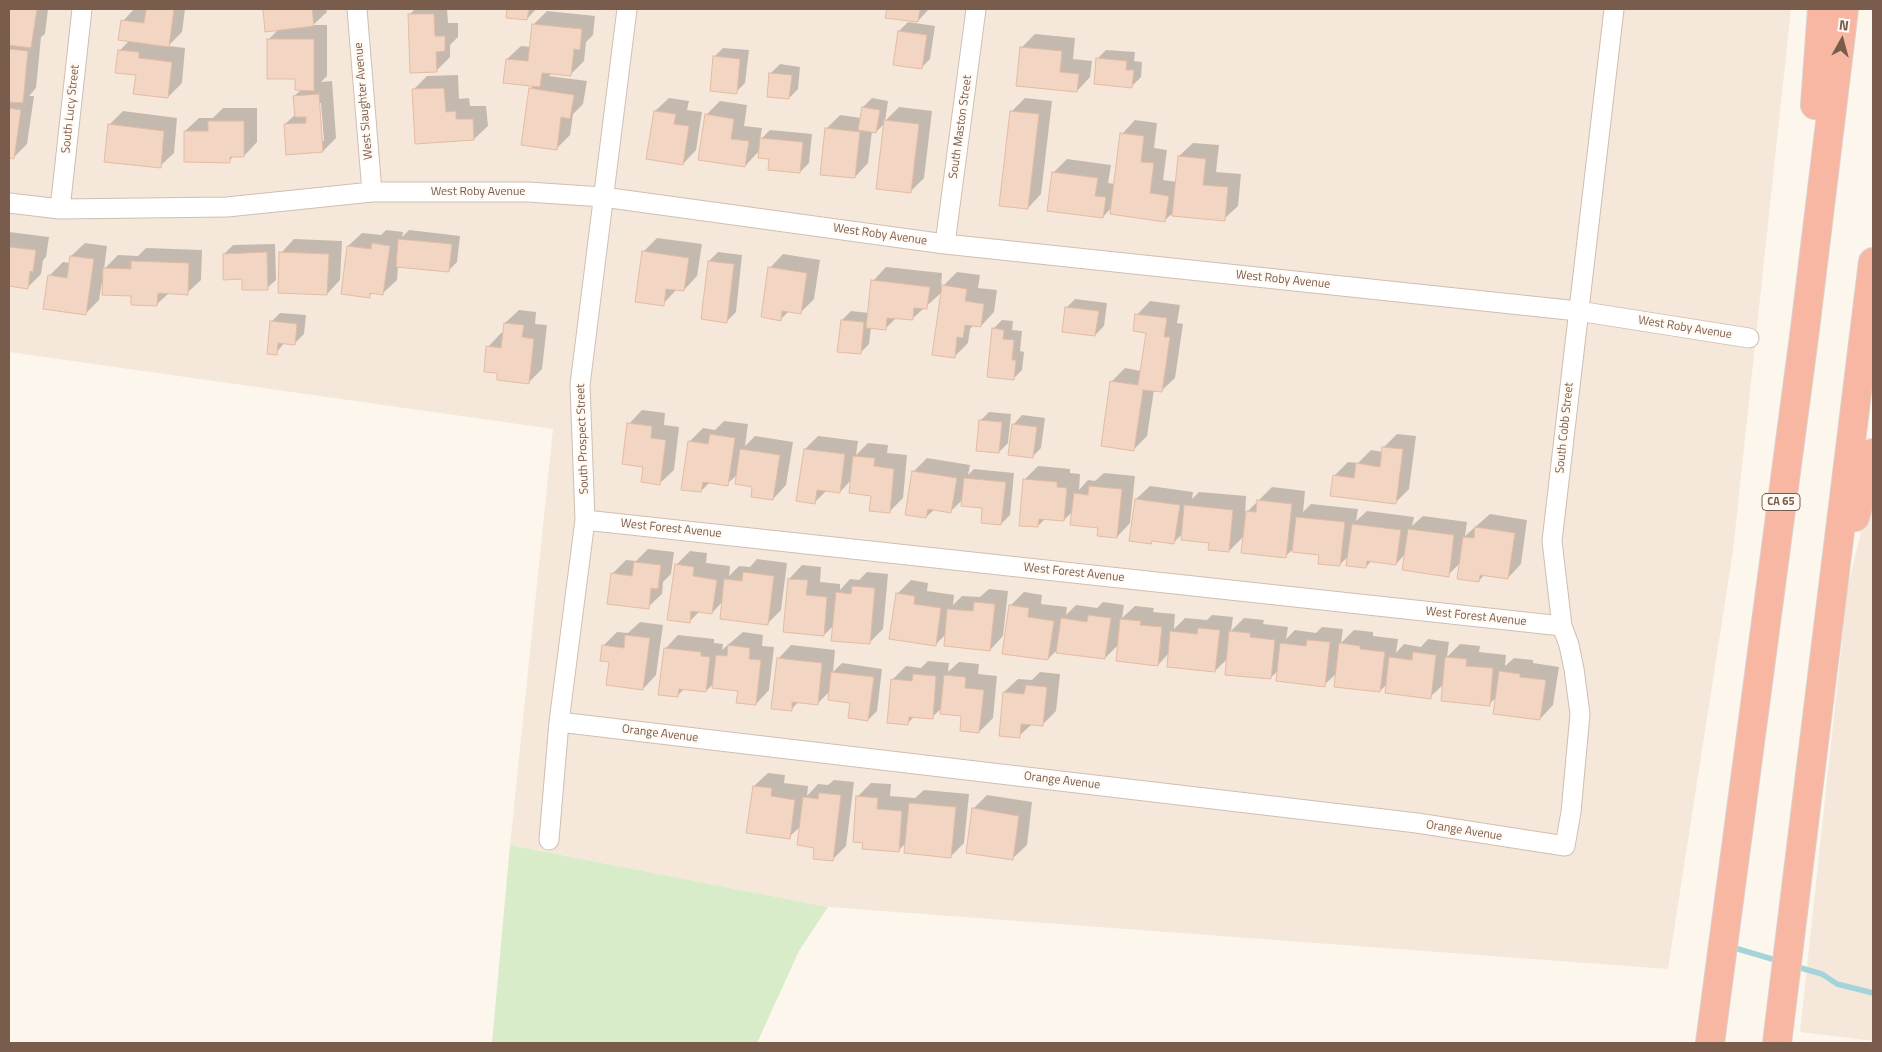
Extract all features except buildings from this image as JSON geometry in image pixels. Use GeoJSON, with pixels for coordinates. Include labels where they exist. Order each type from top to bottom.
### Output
{"type":"FeatureCollection","features":[{"type":"Feature","properties":{"kind":"highway"},"geometry":{"type":"LineString","coordinates":[[1805,329],[1809,186],[1822,9]]}},
{"type":"Feature","properties":{"kind":"highway","name":"CA 65"},"geometry":{"type":"LineString","coordinates":[[1710,1043],[1805,329],[1844,9]]}},
{"type":"Feature","properties":{"kind":"highway"},"geometry":{"type":"LineString","coordinates":[[1777,1043],[1873,262]]}},
{"type":"Feature","properties":{"kind":"highway"},"geometry":{"type":"LineString","coordinates":[[1831,600],[1873,453]]}},
{"type":"Feature","properties":{"kind":"street","name":"South Lucy Street"},"geometry":{"type":"LineString","coordinates":[[60,209],[82,9]]}},
{"type":"Feature","properties":{"kind":"street","name":"West Slaughter Avenue"},"geometry":{"type":"LineString","coordinates":[[357,9],[372,192]]}},
{"type":"Feature","properties":{"kind":"street","name":"South Prospect Street"},"geometry":{"type":"LineString","coordinates":[[548,840],[558,722],[585,520],[580,385],[627,9]]}},
{"type":"Feature","properties":{"kind":"street","name":"South Maston Street"},"geometry":{"type":"LineString","coordinates":[[945,244],[976,9]]}},
{"type":"Feature","properties":{"kind":"street","name":"South Cobb Street"},"geometry":{"type":"LineString","coordinates":[[1565,846],[1571,812],[1580,714],[1574,669],[1562,626],[1552,541],[1614,9]]}},
{"type":"Feature","properties":{"kind":"street","name":"West Roby Avenue"},"geometry":{"type":"LineString","coordinates":[[9,203],[60,209],[227,207],[372,192],[528,192],[603,197],[945,244],[1578,311],[1749,338]]}},
{"type":"Feature","properties":{"kind":"street","name":"West Forest Avenue"},"geometry":{"type":"LineString","coordinates":[[585,520],[1562,626]]}},
{"type":"Feature","properties":{"kind":"street","name":"Orange Avenue"},"geometry":{"type":"LineString","coordinates":[[558,722],[1417,823],[1565,846]]}},
{"type":"Feature","properties":{"kind":"shaded area"},"geometry":{"type":"Polygon","coordinates":[[[9,9],[1791,9],[1733,551],[1668,969],[828,907],[510,845],[553,429],[9,352],[9,9]]]}},
{"type":"Feature","properties":{"kind":"shaded area"},"geometry":{"type":"Polygon","coordinates":[[[1873,483],[1873,1041],[1800,1032],[1848,585],[1873,483]]]}},
{"type":"Feature","properties":{"kind":"green space"},"geometry":{"type":"Polygon","coordinates":[[[510,845],[828,907],[799,951],[757,1043],[492,1043],[510,845]]]}},
{"type":"Feature","properties":{"kind":"waterway"},"geometry":{"type":"LineString","coordinates":[[1738,949],[1772,959]]}},
{"type":"Feature","properties":{"kind":"waterway"},"geometry":{"type":"LineString","coordinates":[[1801,968],[1822,974],[1837,984],[1873,993]]}}]}
